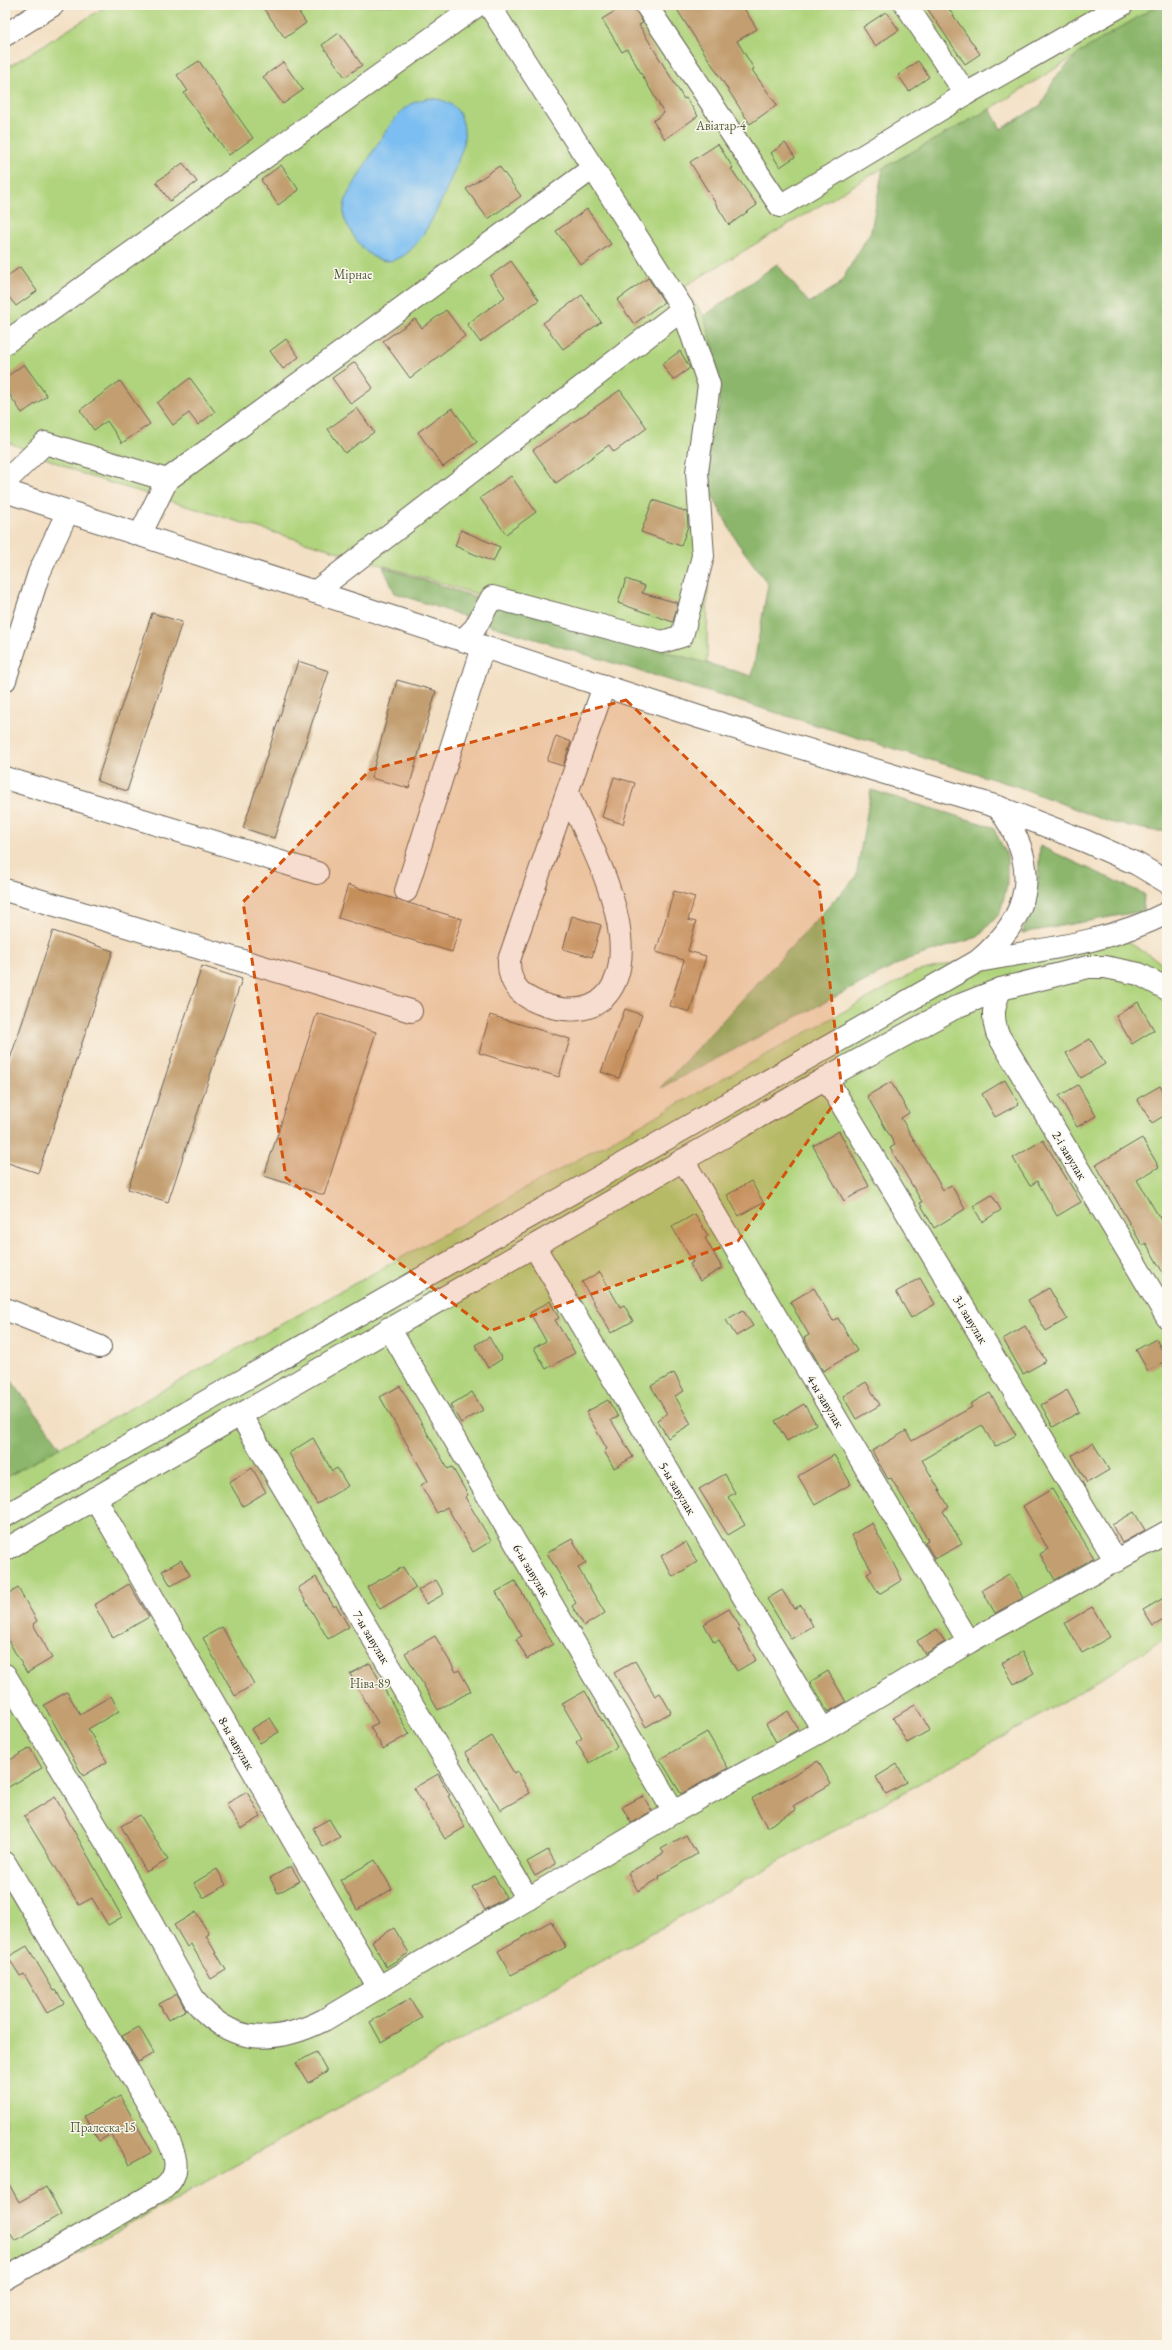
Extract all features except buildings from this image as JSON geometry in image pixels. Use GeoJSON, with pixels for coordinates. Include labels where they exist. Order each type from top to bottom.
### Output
{"type":"FeatureCollection","features":[{"type":"Feature","properties":{"kind":"street"},"geometry":{"type":"LineString","coordinates":[[5,35],[53,5]]}},
{"type":"Feature","properties":{"kind":"street"},"geometry":{"type":"LineString","coordinates":[[5,343],[478,5]]}},
{"type":"Feature","properties":{"kind":"street"},"geometry":{"type":"LineString","coordinates":[[463,640],[475,628],[492,597],[662,642],[682,636],[703,556],[697,472],[709,385],[683,309],[489,5]]}},
{"type":"Feature","properties":{"kind":"street"},"geometry":{"type":"LineString","coordinates":[[646,5],[780,206],[966,94],[1122,5]]}},
{"type":"Feature","properties":{"kind":"street"},"geometry":{"type":"LineString","coordinates":[[906,5],[966,94]]}},
{"type":"Feature","properties":{"kind":"street"},"geometry":{"type":"LineString","coordinates":[[140,535],[167,480],[593,168]]}},
{"type":"Feature","properties":{"kind":"street"},"geometry":{"type":"LineString","coordinates":[[315,592],[683,309]]}},
{"type":"Feature","properties":{"kind":"street"},"geometry":{"type":"LineString","coordinates":[[5,482],[45,444],[167,480]]}},
{"type":"Feature","properties":{"kind":"street"},"geometry":{"type":"LineString","coordinates":[[5,491],[604,686],[998,807],[1085,841],[1137,864],[1167,882]]}},
{"type":"Feature","properties":{"kind":"street"},"geometry":{"type":"LineString","coordinates":[[5,680],[39,574],[68,511]]}},
{"type":"Feature","properties":{"kind":"street"},"geometry":{"type":"LineString","coordinates":[[406,890],[483,647]]}},
{"type":"Feature","properties":{"kind":"street"},"geometry":{"type":"LineString","coordinates":[[568,793],[609,891],[620,936],[619,958],[608,993],[594,1006],[578,1010],[561,1009],[527,998],[512,981],[509,971],[512,950],[568,793],[604,686]]}},
{"type":"Feature","properties":{"kind":"street"},"geometry":{"type":"LineString","coordinates":[[5,778],[317,873]]}},
{"type":"Feature","properties":{"kind":"street"},"geometry":{"type":"LineString","coordinates":[[5,1516],[900,1004],[978,961],[994,948],[1007,932],[1018,913],[1025,893],[1026,873],[1024,854],[1010,823],[998,807]]}},
{"type":"Feature","properties":{"kind":"street"},"geometry":{"type":"LineString","coordinates":[[5,890],[411,1012]]}},
{"type":"Feature","properties":{"kind":"street"},"geometry":{"type":"LineString","coordinates":[[978,961],[1090,941],[1129,930],[1167,913]]}},
{"type":"Feature","properties":{"kind":"street"},"geometry":{"type":"LineString","coordinates":[[5,1550],[241,1416],[389,1328],[826,1078],[952,1008],[1001,989],[1088,968],[1105,967],[1140,974],[1167,989]]}},
{"type":"Feature","properties":{"kind":"street","name":"2-і завулак"},"geometry":{"type":"LineString","coordinates":[[1001,989],[994,1003],[993,1020],[997,1033],[1167,1316]]}},
{"type":"Feature","properties":{"kind":"street","name":"3-і завулак"},"geometry":{"type":"LineString","coordinates":[[826,1078],[1116,1561]]}},
{"type":"Feature","properties":{"kind":"street","name":"4-ы завулак"},"geometry":{"type":"LineString","coordinates":[[683,1160],[970,1642]]}},
{"type":"Feature","properties":{"kind":"street","name":"5-ы завулак"},"geometry":{"type":"LineString","coordinates":[[534,1246],[822,1730]]}},
{"type":"Feature","properties":{"kind":"street"},"geometry":{"type":"LineString","coordinates":[[5,1309],[100,1347]]}},
{"type":"Feature","properties":{"kind":"street","name":"6-ы завулак"},"geometry":{"type":"LineString","coordinates":[[389,1328],[674,1812]]}},
{"type":"Feature","properties":{"kind":"street","name":"7-ы завулак"},"geometry":{"type":"LineString","coordinates":[[241,1416],[528,1899]]}},
{"type":"Feature","properties":{"kind":"street","name":"8-ы завулак"},"geometry":{"type":"LineString","coordinates":[[95,1498],[379,1988]]}},
{"type":"Feature","properties":{"kind":"street"},"geometry":{"type":"LineString","coordinates":[[5,1675],[113,1854],[195,2002],[206,2015],[219,2025],[235,2033],[258,2037],[288,2035],[324,2020],[674,1812],[822,1730],[970,1642],[1167,1532]]}},
{"type":"Feature","properties":{"kind":"street"},"geometry":{"type":"LineString","coordinates":[[5,1863],[164,2131],[177,2162],[175,2176],[164,2188],[7,2274]]}},
{"type":"Feature","properties":{"kind":"highlighted area"},"geometry":{"type":"Polygon","coordinates":[[[626,700],[819,885],[842,1092],[738,1241],[490,1331],[286,1178],[243,902],[370,770],[626,700]]]}},
{"type":"Feature","properties":{"kind":"green space","name":"Мірнае"},"geometry":{"type":"Polygon","coordinates":[[[108,5],[1158,5],[990,109],[883,168],[683,287],[704,316],[713,347],[720,406],[709,445],[707,664],[88,476],[5,441],[5,69],[108,5]]]}},
{"type":"Feature","properties":{"kind":"green space"},"geometry":{"type":"Polygon","coordinates":[[[1158,5],[1167,5],[1167,831],[1155,831],[1109,822],[1019,787],[499,628],[395,593],[383,567],[507,607],[752,676],[768,584],[737,542],[707,486],[709,445],[720,406],[713,347],[704,316],[777,264],[809,303],[839,285],[871,231],[883,168],[990,109],[1001,129],[1041,105],[1056,76],[1080,52],[1158,5]]]}},
{"type":"Feature","properties":{"kind":"green space"},"geometry":{"type":"Polygon","coordinates":[[[871,790],[993,827],[1007,856],[1007,885],[1000,913],[978,937],[908,959],[660,1088],[856,877],[871,790]]]}},
{"type":"Feature","properties":{"kind":"green space"},"geometry":{"type":"Polygon","coordinates":[[[1040,846],[1144,894],[1143,911],[1022,933],[1037,893],[1040,846]]]}},
{"type":"Feature","properties":{"kind":"green space","name":"Ніва-89"},"geometry":{"type":"Polygon","coordinates":[[[1105,928],[1167,966],[1167,1637],[1038,1717],[5,2294],[5,1478],[915,972],[1105,928]]]}},
{"type":"Feature","properties":{"kind":"green space"},"geometry":{"type":"Polygon","coordinates":[[[5,1372],[61,1447],[5,1478],[5,1372]]]}},
{"type":"Feature","properties":{"kind":"water"},"geometry":{"type":"Polygon","coordinates":[[[429,98],[447,102],[458,112],[463,126],[464,144],[440,203],[424,233],[406,254],[389,261],[381,260],[367,252],[356,239],[344,217],[345,202],[348,194],[376,148],[399,114],[411,104],[429,98]]]}},
{"type":"Feature","properties":{"kind":"park label","name":"Авіатар-4"},"geometry":{"type":"Point","coordinates":[721,125]}},
{"type":"Feature","properties":{"kind":"park label","name":"Пралеска-15"},"geometry":{"type":"Point","coordinates":[103,2127]}}]}
